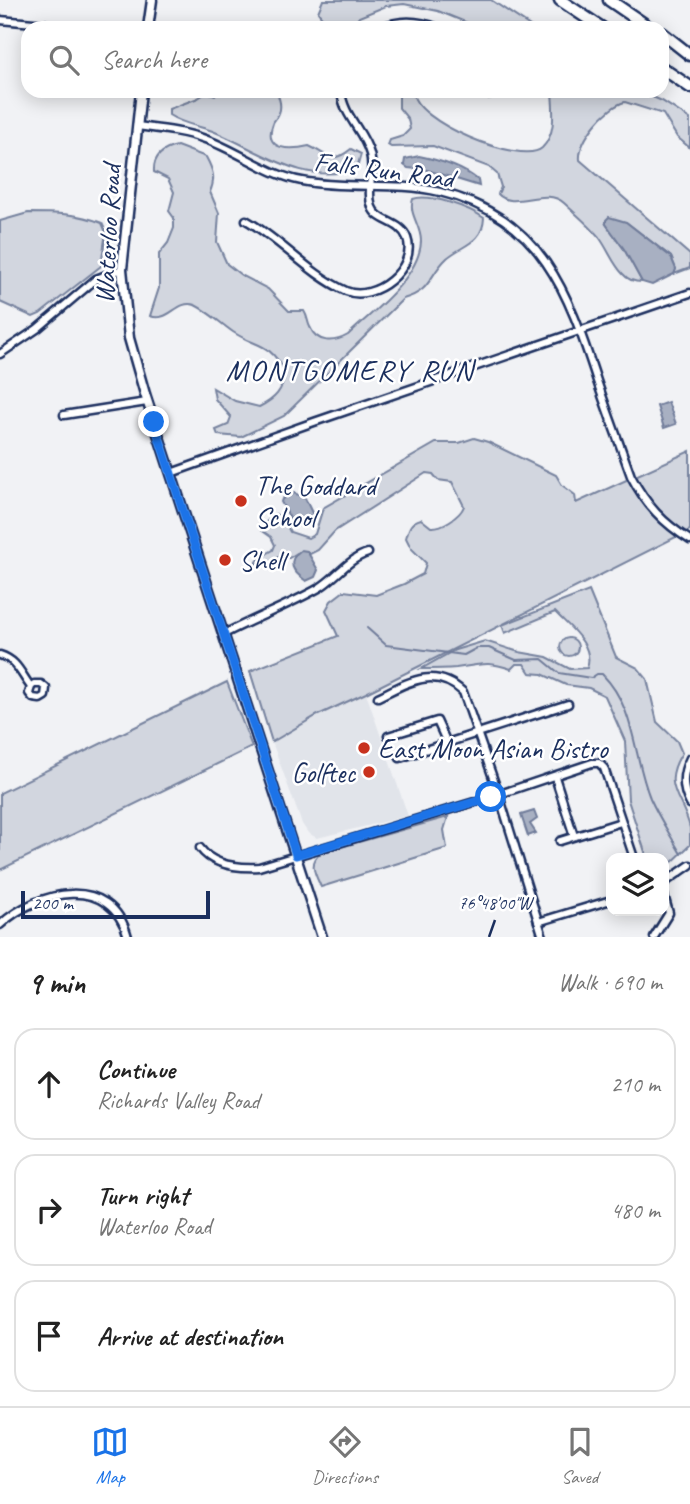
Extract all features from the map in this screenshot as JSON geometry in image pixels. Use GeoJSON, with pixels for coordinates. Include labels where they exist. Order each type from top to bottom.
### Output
{"type":"FeatureCollection","features":[{"type":"Feature","properties":{"kind":"highway"},"geometry":{"type":"LineString","coordinates":[[560,0],[592,21]]}},
{"type":"Feature","properties":{"kind":"highway"},"geometry":{"type":"LineString","coordinates":[[609,0],[640,21]]}},
{"type":"Feature","properties":{"kind":"highway"},"geometry":{"type":"LineString","coordinates":[[621,0],[647,21]]}},
{"type":"Feature","properties":{"kind":"highway"},"geometry":{"type":"LineString","coordinates":[[669,39],[690,55]]}},
{"type":"Feature","properties":{"kind":"highway"},"geometry":{"type":"LineString","coordinates":[[669,73],[690,87]]}},
{"type":"Feature","properties":{"kind":"main road"},"geometry":{"type":"LineString","coordinates":[[149,21],[152,0]]}},
{"type":"Feature","properties":{"kind":"main road","name":"Waterloo Road"},"geometry":{"type":"LineString","coordinates":[[140,98],[122,270],[129,338],[147,402],[323,937]]}},
{"type":"Feature","properties":{"kind":"street"},"geometry":{"type":"LineString","coordinates":[[0,20],[21,22]]}},
{"type":"Feature","properties":{"kind":"street"},"geometry":{"type":"LineString","coordinates":[[246,220],[336,285],[353,293],[380,289],[395,275],[405,262],[408,239],[402,229],[373,211],[369,150],[345,109],[343,98]]}},
{"type":"Feature","properties":{"kind":"street","name":"Falls Run Road"},"geometry":{"type":"LineString","coordinates":[[137,126],[177,131],[207,139],[257,166],[289,178],[318,183],[439,192],[471,202],[499,218],[529,242],[547,262],[570,302],[631,476],[640,494],[668,526],[690,540]]}},
{"type":"Feature","properties":{"kind":"street"},"geometry":{"type":"LineString","coordinates":[[0,354],[37,329],[96,279],[122,270]]}},
{"type":"Feature","properties":{"kind":"street"},"geometry":{"type":"LineString","coordinates":[[172,473],[690,293]]}},
{"type":"Feature","properties":{"kind":"street"},"geometry":{"type":"LineString","coordinates":[[64,415],[147,402]]}},
{"type":"Feature","properties":{"kind":"street"},"geometry":{"type":"LineString","coordinates":[[224,634],[316,589],[354,559],[368,553]]}},
{"type":"Feature","properties":{"kind":"street"},"geometry":{"type":"LineString","coordinates":[[0,655],[16,664],[31,687]]}},
{"type":"Feature","properties":{"kind":"street"},"geometry":{"type":"LineString","coordinates":[[378,697],[419,678],[437,679],[453,684],[463,692],[499,794],[543,937]]}},
{"type":"Feature","properties":{"kind":"street"},"geometry":{"type":"LineString","coordinates":[[400,758],[568,704]]}},
{"type":"Feature","properties":{"kind":"street"},"geometry":{"type":"LineString","coordinates":[[388,736],[437,720],[447,743]]}},
{"type":"Feature","properties":{"kind":"street"},"geometry":{"type":"LineString","coordinates":[[690,758],[684,779],[690,804]]}},
{"type":"Feature","properties":{"kind":"street"},"geometry":{"type":"LineString","coordinates":[[200,848],[214,860],[241,867],[259,867],[599,763],[604,768],[632,853]]}},
{"type":"Feature","properties":{"kind":"street"},"geometry":{"type":"LineString","coordinates":[[555,777],[575,836]]}},
{"type":"Feature","properties":{"kind":"street"},"geometry":{"type":"LineString","coordinates":[[560,841],[621,822]]}},
{"type":"Feature","properties":{"kind":"street"},"geometry":{"type":"LineString","coordinates":[[669,880],[690,865]]}},
{"type":"Feature","properties":{"kind":"street"},"geometry":{"type":"LineString","coordinates":[[0,925],[37,902],[75,893],[85,894],[111,905],[121,919],[128,937]]}},
{"type":"Feature","properties":{"kind":"street"},"geometry":{"type":"LineString","coordinates":[[538,922],[606,902]]}},
{"type":"Feature","properties":{"kind":"street"},"geometry":{"type":"LineString","coordinates":[[654,937],[667,916]]}},
{"type":"Feature","properties":{"kind":"shaded area"},"geometry":{"type":"Polygon","coordinates":[[[323,0],[491,0],[522,21],[463,21],[438,11],[404,4],[386,6],[359,17],[356,21],[325,21],[318,12],[323,0]]]}},
{"type":"Feature","properties":{"kind":"shaded area"},"geometry":{"type":"Polygon","coordinates":[[[198,98],[279,98],[280,107],[271,132],[275,144],[287,148],[309,146],[330,157],[339,157],[351,149],[361,154],[357,168],[338,173],[301,170],[266,157],[215,132],[174,118],[169,115],[169,109],[198,98]]]}},
{"type":"Feature","properties":{"kind":"shaded area"},"geometry":{"type":"Polygon","coordinates":[[[399,98],[415,98],[430,115],[470,138],[513,151],[531,152],[542,148],[550,135],[553,121],[552,98],[655,98],[662,101],[690,119],[690,148],[677,137],[663,114],[625,102],[610,110],[595,125],[584,143],[580,160],[690,255],[690,268],[674,274],[676,269],[671,257],[626,222],[606,224],[624,249],[642,282],[631,280],[619,270],[595,233],[556,198],[504,199],[498,194],[501,187],[497,174],[489,167],[433,146],[388,145],[390,140],[403,136],[410,129],[408,119],[399,108],[399,98]]]}},
{"type":"Feature","properties":{"kind":"shaded area"},"geometry":{"type":"Polygon","coordinates":[[[177,146],[206,157],[210,166],[213,178],[210,192],[219,213],[217,242],[227,264],[241,275],[268,289],[289,311],[304,311],[313,333],[321,339],[337,340],[348,335],[393,293],[413,268],[421,241],[412,210],[413,199],[429,198],[460,206],[484,218],[483,226],[476,238],[447,258],[425,287],[403,299],[284,416],[241,437],[218,435],[216,430],[228,425],[231,417],[215,399],[213,388],[235,401],[259,407],[277,394],[285,372],[268,350],[241,337],[195,305],[183,305],[163,316],[150,316],[159,288],[159,254],[168,243],[174,228],[174,218],[169,211],[174,192],[168,179],[154,172],[154,167],[160,154],[177,146]]]}},
{"type":"Feature","properties":{"kind":"shaded area"},"geometry":{"type":"Polygon","coordinates":[[[28,213],[84,217],[102,223],[106,232],[101,266],[33,317],[0,302],[0,221],[28,213]]]}},
{"type":"Feature","properties":{"kind":"shaded area"},"geometry":{"type":"Polygon","coordinates":[[[474,438],[488,442],[556,475],[562,485],[575,495],[576,503],[690,451],[690,530],[316,716],[272,742],[250,671],[338,636],[326,610],[331,601],[344,591],[376,595],[423,574],[426,563],[411,548],[406,538],[410,526],[421,519],[431,527],[440,526],[454,518],[464,506],[452,482],[438,480],[433,474],[426,473],[335,531],[318,550],[308,555],[297,553],[289,558],[277,557],[262,565],[255,564],[273,550],[275,545],[271,537],[261,530],[263,525],[275,514],[283,518],[290,532],[308,538],[315,534],[323,508],[436,443],[459,443],[474,438]]]}},
{"type":"Feature","properties":{"kind":"shaded area"},"geometry":{"type":"Polygon","coordinates":[[[589,591],[616,657],[638,668],[647,679],[657,722],[677,741],[682,753],[673,775],[673,783],[687,817],[690,845],[669,865],[669,853],[645,853],[628,800],[625,741],[605,696],[589,688],[566,685],[542,674],[530,673],[524,664],[516,664],[511,669],[489,664],[421,669],[455,650],[485,641],[519,652],[547,657],[570,669],[587,668],[584,644],[555,612],[505,633],[502,625],[589,591]]]}},
{"type":"Feature","properties":{"kind":"shaded area"},"geometry":{"type":"Polygon","coordinates":[[[569,638],[575,641],[578,647],[575,653],[569,656],[563,653],[560,647],[563,641],[569,638]]]}},
{"type":"Feature","properties":{"kind":"shaded area"},"geometry":{"type":"Polygon","coordinates":[[[227,682],[252,747],[0,870],[0,793],[227,682]]]}},
{"type":"Feature","properties":{"kind":"shaded area"},"geometry":{"type":"Polygon","coordinates":[[[366,693],[408,816],[317,838],[308,833],[302,824],[272,742],[316,716],[366,693]]]}},
{"type":"Feature","properties":{"kind":"shaded area"},"geometry":{"type":"Polygon","coordinates":[[[448,817],[444,830],[447,848],[321,887],[314,864],[315,859],[323,852],[448,817]]]}},
{"type":"Feature","properties":{"kind":"water"},"geometry":{"type":"Polygon","coordinates":[[[419,156],[457,167],[478,180],[479,186],[404,165],[405,159],[419,156]]]}},
{"type":"Feature","properties":{"kind":"water"},"geometry":{"type":"Polygon","coordinates":[[[609,217],[626,222],[671,257],[676,269],[674,274],[652,285],[642,282],[624,249],[606,224],[609,217]]]}},
{"type":"Feature","properties":{"kind":"water"},"geometry":{"type":"Polygon","coordinates":[[[668,402],[676,424],[664,428],[657,406],[668,402]]]}},
{"type":"Feature","properties":{"kind":"water"},"geometry":{"type":"Polygon","coordinates":[[[294,493],[305,498],[313,515],[301,526],[293,524],[281,502],[294,493]]]}},
{"type":"Feature","properties":{"kind":"water"},"geometry":{"type":"Polygon","coordinates":[[[301,550],[307,551],[318,570],[315,577],[306,581],[297,574],[292,563],[301,550]]]}},
{"type":"Feature","properties":{"kind":"water"},"geometry":{"type":"Polygon","coordinates":[[[534,811],[537,819],[530,824],[536,833],[528,836],[521,815],[534,811]]]}},
{"type":"Feature","properties":{"kind":"waterway"},"geometry":{"type":"LineString","coordinates":[[367,628],[386,645],[464,655],[477,648],[489,648],[516,660],[542,659],[559,673],[591,678],[602,674],[613,687],[628,717],[650,798],[681,854]]}},
{"type":"Feature","properties":{"kind":"place","name":"The Goddard School"},"geometry":{"type":"Point","coordinates":[241,501]}},
{"type":"Feature","properties":{"kind":"place","name":"Shell"},"geometry":{"type":"Point","coordinates":[225,560]}},
{"type":"Feature","properties":{"kind":"place","name":"East Moon Asian Bistro"},"geometry":{"type":"Point","coordinates":[364,748]}},
{"type":"Feature","properties":{"kind":"place","name":"Golftec"},"geometry":{"type":"Point","coordinates":[369,772]}},
{"type":"Feature","properties":{"kind":"district","name":"MONTGOMERY RUN"},"geometry":{"type":"Point","coordinates":[350,370]}},
{"type":"Feature","properties":{"kind":"route"},"geometry":{"type":"LineString","coordinates":[[154,422],[296,855],[491,797]]}}]}
